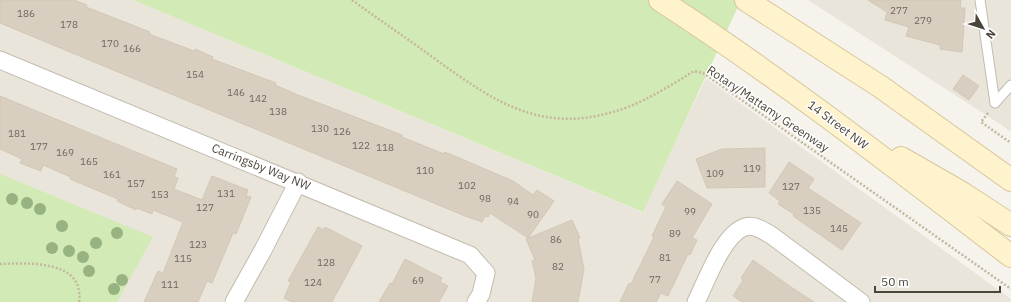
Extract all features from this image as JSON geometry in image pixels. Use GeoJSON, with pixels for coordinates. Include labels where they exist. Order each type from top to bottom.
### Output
{"type":"FeatureCollection","features":[{"type":"Feature","properties":{"kind":"main road","name":"14 Street NW"},"geometry":{"type":"LineString","coordinates":[[660,0],[704,28],[822,112],[1011,256]]}},
{"type":"Feature","properties":{"kind":"main road"},"geometry":{"type":"LineString","coordinates":[[746,0],[881,87],[1011,180]]}},
{"type":"Feature","properties":{"kind":"main road"},"geometry":{"type":"LineString","coordinates":[[822,112],[962,193],[1011,225]]}},
{"type":"Feature","properties":{"kind":"street","name":"Carringsby Way NW"},"geometry":{"type":"LineString","coordinates":[[0,60],[298,182],[470,255],[486,273],[481,294],[476,302]]}},
{"type":"Feature","properties":{"kind":"street"},"geometry":{"type":"LineString","coordinates":[[234,302],[298,182]]}},
{"type":"Feature","properties":{"kind":"street"},"geometry":{"type":"LineString","coordinates":[[696,302],[726,244],[736,232],[746,227],[757,227],[861,302]]}},
{"type":"Feature","properties":{"kind":"lane"},"geometry":{"type":"LineString","coordinates":[[980,0],[995,103]]}},
{"type":"Feature","properties":{"kind":"lane"},"geometry":{"type":"LineString","coordinates":[[995,103],[1011,85]]}},
{"type":"Feature","properties":{"kind":"path","name":"Rotary/Mattamy Greenway"},"geometry":{"type":"LineString","coordinates":[[352,0],[474,87],[509,107],[540,116],[570,119],[596,116],[642,101],[694,71],[703,73],[1011,289]]}},
{"type":"Feature","properties":{"kind":"path"},"geometry":{"type":"LineString","coordinates":[[995,103],[981,122],[1011,143]]}},
{"type":"Feature","properties":{"kind":"path"},"geometry":{"type":"LineString","coordinates":[[0,264],[42,264],[66,272],[78,287],[79,302]]}},
{"type":"Feature","properties":{"kind":"shaded area"},"geometry":{"type":"Polygon","coordinates":[[[0,0],[133,0],[642,212],[706,78],[1011,299],[1011,302],[0,302],[0,0]]]}},
{"type":"Feature","properties":{"kind":"shaded area"},"geometry":{"type":"Polygon","coordinates":[[[808,0],[1011,0],[1011,132],[1003,126],[808,0]]]}},
{"type":"Feature","properties":{"kind":"green space"},"geometry":{"type":"Polygon","coordinates":[[[133,0],[741,0],[643,212],[133,0]]]}},
{"type":"Feature","properties":{"kind":"green space"},"geometry":{"type":"Polygon","coordinates":[[[0,174],[153,237],[117,302],[0,302],[0,174]]]}},
{"type":"Feature","properties":{"kind":"building"},"geometry":{"type":"Polygon","coordinates":[[[0,0],[74,0],[87,5],[86,7],[150,32],[149,34],[194,51],[195,49],[213,57],[212,59],[276,83],[275,85],[298,95],[402,135],[402,137],[444,154],[445,152],[464,160],[513,181],[533,195],[537,190],[554,201],[528,238],[490,213],[488,217],[485,216],[482,222],[465,216],[0,23],[0,0]]]}},
{"type":"Feature","properties":{"kind":"building"},"geometry":{"type":"Polygon","coordinates":[[[868,0],[961,0],[960,8],[965,8],[962,52],[940,49],[940,45],[906,36],[909,27],[885,20],[887,12],[868,0]]]}},
{"type":"Feature","properties":{"kind":"building"},"geometry":{"type":"Polygon","coordinates":[[[963,75],[979,86],[969,100],[953,89],[963,75]]]}},
{"type":"Feature","properties":{"kind":"building"},"geometry":{"type":"Polygon","coordinates":[[[0,96],[177,169],[174,177],[178,178],[174,189],[202,200],[212,176],[248,190],[246,196],[251,197],[236,234],[233,233],[212,283],[207,281],[198,302],[144,302],[158,271],[163,273],[183,222],[153,210],[152,214],[137,208],[136,210],[117,201],[118,199],[70,179],[71,177],[43,165],[41,171],[20,163],[22,159],[0,149],[0,96]]]}},
{"type":"Feature","properties":{"kind":"building"},"geometry":{"type":"Polygon","coordinates":[[[765,148],[765,187],[707,188],[696,159],[722,149],[765,148]]]}},
{"type":"Feature","properties":{"kind":"building"},"geometry":{"type":"Polygon","coordinates":[[[789,162],[814,179],[808,188],[861,223],[842,250],[793,216],[794,214],[778,204],[780,201],[769,193],[789,162]]]}},
{"type":"Feature","properties":{"kind":"building"},"geometry":{"type":"Polygon","coordinates":[[[677,181],[712,204],[692,238],[697,240],[690,255],[688,254],[668,296],[661,293],[656,302],[620,302],[629,283],[631,284],[654,237],[652,236],[666,207],[662,204],[677,181]]]}},
{"type":"Feature","properties":{"kind":"building"},"geometry":{"type":"Polygon","coordinates":[[[572,220],[580,238],[578,239],[584,269],[578,302],[532,302],[536,278],[532,261],[535,260],[526,239],[572,220]]]}},
{"type":"Feature","properties":{"kind":"building"},"geometry":{"type":"Polygon","coordinates":[[[318,227],[324,230],[325,227],[362,246],[332,302],[292,302],[284,298],[291,282],[288,281],[318,227]]]}},
{"type":"Feature","properties":{"kind":"building"},"geometry":{"type":"Polygon","coordinates":[[[405,259],[442,278],[440,282],[448,286],[439,302],[379,302],[390,283],[392,284],[405,259]]]}},
{"type":"Feature","properties":{"kind":"building"},"geometry":{"type":"Polygon","coordinates":[[[753,260],[814,302],[742,302],[733,296],[743,280],[741,278],[753,260]]]}}]}
